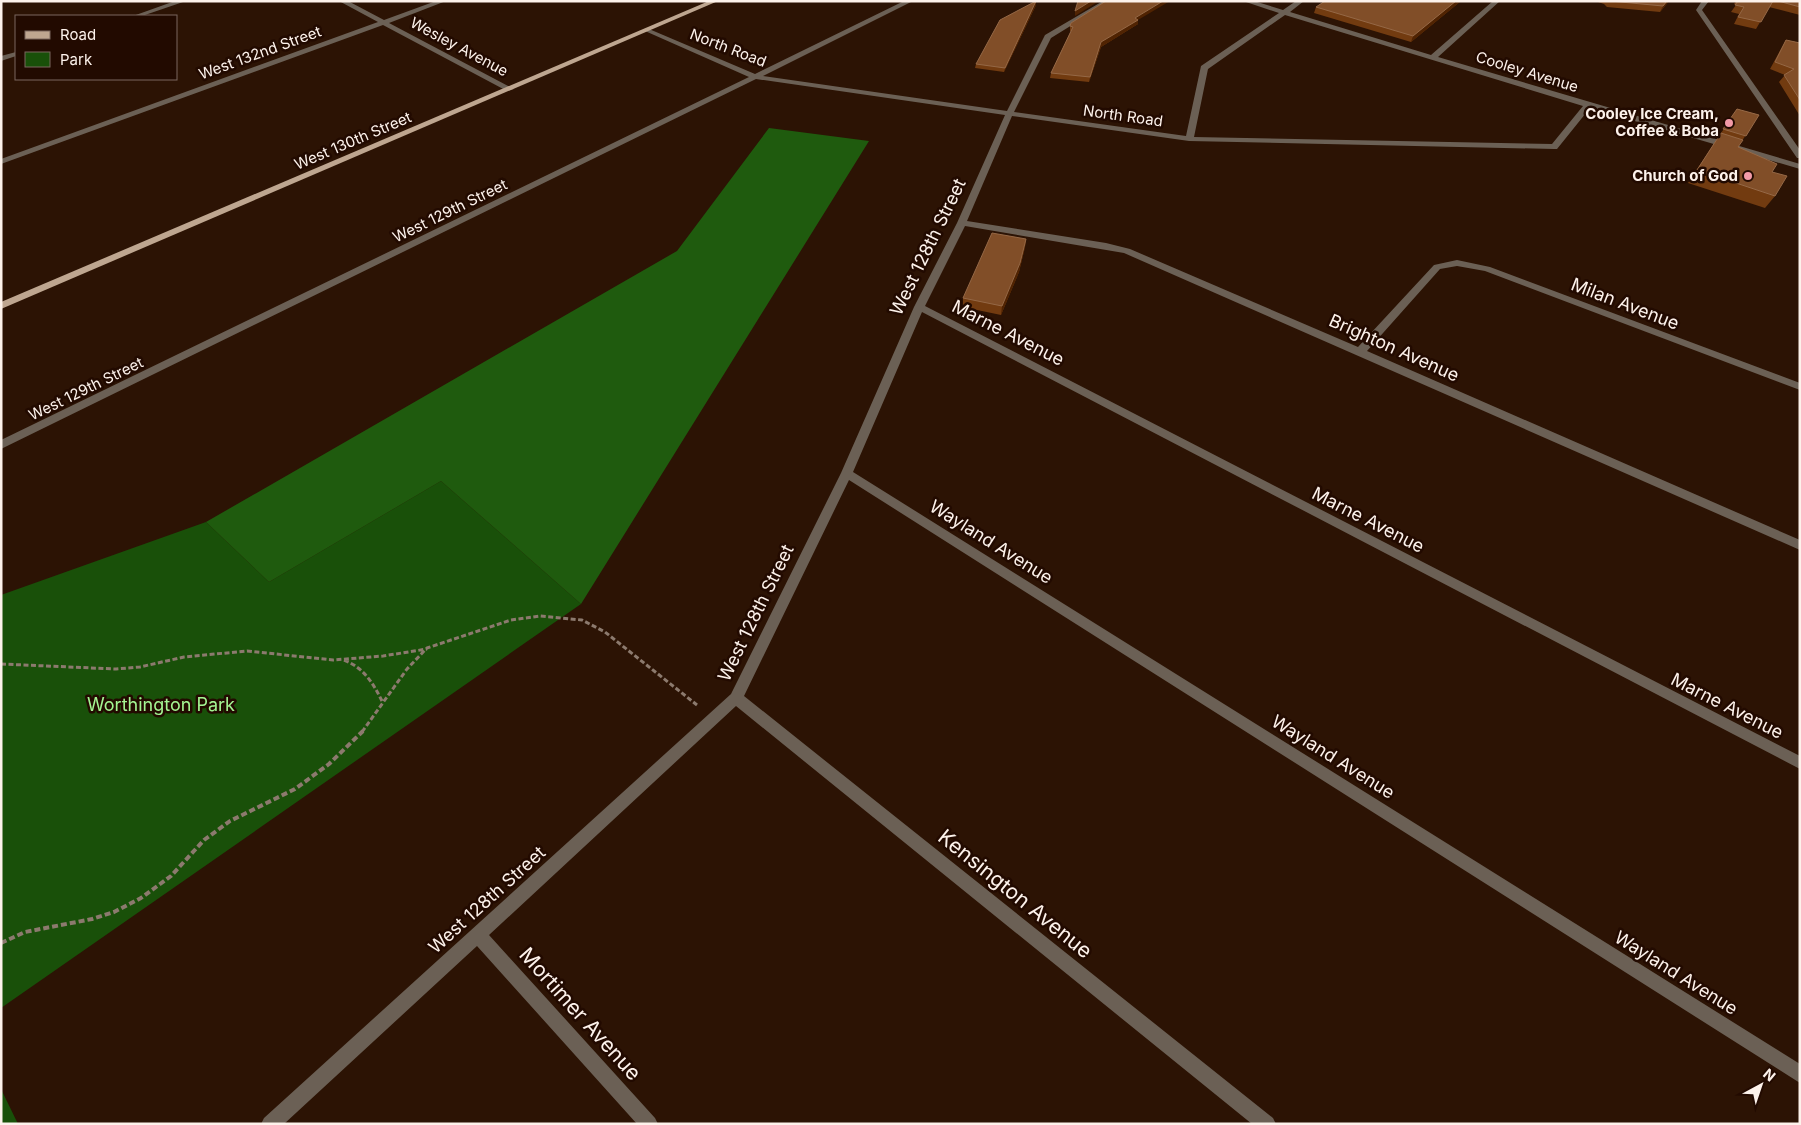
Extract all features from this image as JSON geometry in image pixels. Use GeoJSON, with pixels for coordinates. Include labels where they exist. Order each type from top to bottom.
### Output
{"type":"FeatureCollection","features":[{"type":"Feature","properties":{"kind":"main road","name":"West 130th Street"},"geometry":{"type":"LineString","coordinates":[[1,306],[715,1]]}},
{"type":"Feature","properties":{"kind":"street"},"geometry":{"type":"LineString","coordinates":[[139,15],[183,1]]}},
{"type":"Feature","properties":{"kind":"street","name":"Wesley Avenue"},"geometry":{"type":"LineString","coordinates":[[342,1],[510,89]]}},
{"type":"Feature","properties":{"kind":"street","name":"West 132nd Street"},"geometry":{"type":"LineString","coordinates":[[1,162],[443,1]]}},
{"type":"Feature","properties":{"kind":"street","name":"West 129th Street"},"geometry":{"type":"LineString","coordinates":[[1,445],[910,1]]}},
{"type":"Feature","properties":{"kind":"street","name":"West 128th Street"},"geometry":{"type":"LineString","coordinates":[[270,1124],[736,698],[847,473],[919,307],[962,223],[1009,114],[1048,37],[1108,1]]}},
{"type":"Feature","properties":{"kind":"street","name":"Cooley Avenue"},"geometry":{"type":"LineString","coordinates":[[1246,1],[1800,167]]}},
{"type":"Feature","properties":{"kind":"street"},"geometry":{"type":"LineString","coordinates":[[1190,140],[1204,68],[1301,1]]}},
{"type":"Feature","properties":{"kind":"street"},"geometry":{"type":"LineString","coordinates":[[1432,58],[1497,1]]}},
{"type":"Feature","properties":{"kind":"street"},"geometry":{"type":"LineString","coordinates":[[1706,1],[1699,10],[1800,156]]}},
{"type":"Feature","properties":{"kind":"street","name":"North Road"},"geometry":{"type":"LineString","coordinates":[[647,30],[756,77],[1190,140],[1554,147],[1588,105]]}},
{"type":"Feature","properties":{"kind":"street"},"geometry":{"type":"LineString","coordinates":[[1,59],[15,54]]}},
{"type":"Feature","properties":{"kind":"street","name":"Brighton Avenue"},"geometry":{"type":"LineString","coordinates":[[962,223],[1127,251],[1800,545]]}},
{"type":"Feature","properties":{"kind":"street","name":"Milan Avenue"},"geometry":{"type":"LineString","coordinates":[[1360,352],[1437,267],[1457,263],[1487,269],[1800,388]]}},
{"type":"Feature","properties":{"kind":"street","name":"Marne Avenue"},"geometry":{"type":"LineString","coordinates":[[919,307],[1800,763]]}},
{"type":"Feature","properties":{"kind":"street","name":"Wayland Avenue"},"geometry":{"type":"LineString","coordinates":[[847,473],[1800,1074]]}},
{"type":"Feature","properties":{"kind":"street","name":"Kensington Avenue"},"geometry":{"type":"LineString","coordinates":[[736,698],[1267,1124]]}},
{"type":"Feature","properties":{"kind":"street","name":"Mortimer Avenue"},"geometry":{"type":"LineString","coordinates":[[477,934],[649,1124]]}},
{"type":"Feature","properties":{"kind":"path"},"geometry":{"type":"LineString","coordinates":[[1,664],[116,669],[140,667],[184,658],[246,651],[294,657],[340,659],[384,656],[427,648],[511,620],[540,616],[582,620],[605,632],[697,705]]}},
{"type":"Feature","properties":{"kind":"path"},"geometry":{"type":"LineString","coordinates":[[1,943],[25,932],[92,919],[114,912],[141,898],[170,876],[204,840],[230,821],[295,789],[329,764],[361,734],[407,669],[427,648]]}},
{"type":"Feature","properties":{"kind":"path"},"geometry":{"type":"LineString","coordinates":[[340,659],[352,662],[370,677],[383,702]]}},
{"type":"Feature","properties":{"kind":"green space"},"geometry":{"type":"Polygon","coordinates":[[[769,128],[869,141],[581,604],[441,481],[269,582],[206,522],[677,251],[769,128]]]}},
{"type":"Feature","properties":{"kind":"green space","name":"Worthington Park"},"geometry":{"type":"Polygon","coordinates":[[[441,481],[581,604],[1,1008],[1,595],[206,522],[269,582],[441,481]]]}},
{"type":"Feature","properties":{"kind":"green space"},"geometry":{"type":"Polygon","coordinates":[[[1,1089],[18,1124],[1,1124],[1,1089]]]}},
{"type":"Feature","properties":{"kind":"building"},"geometry":{"type":"Polygon","coordinates":[[[1036,1],[1005,68],[976,64],[1000,20],[1036,1]]]}},
{"type":"Feature","properties":{"kind":"building"},"geometry":{"type":"Polygon","coordinates":[[[1078,1],[1091,1],[1075,11],[1078,1]]]}},
{"type":"Feature","properties":{"kind":"building"},"geometry":{"type":"Polygon","coordinates":[[[1106,1],[1163,1],[1135,18],[1138,20],[1101,42],[1090,77],[1051,73],[1073,27],[1070,26],[1071,23],[1106,1]]]}},
{"type":"Feature","properties":{"kind":"building"},"geometry":{"type":"Polygon","coordinates":[[[1325,1],[1456,1],[1413,36],[1316,7],[1325,1]]]}},
{"type":"Feature","properties":{"kind":"building"},"geometry":{"type":"Polygon","coordinates":[[[1610,1],[1667,1],[1663,6],[1610,1]]]}},
{"type":"Feature","properties":{"kind":"building"},"geometry":{"type":"Polygon","coordinates":[[[1738,1],[1773,1],[1761,22],[1738,17],[1744,7],[1735,5],[1738,1]]]}},
{"type":"Feature","properties":{"kind":"building"},"geometry":{"type":"Polygon","coordinates":[[[1778,1],[1800,1],[1800,7],[1778,1]]]}},
{"type":"Feature","properties":{"kind":"building"},"geometry":{"type":"Polygon","coordinates":[[[1786,40],[1800,43],[1800,100],[1784,75],[1794,69],[1775,62],[1786,40]]]}},
{"type":"Feature","properties":{"kind":"building"},"geometry":{"type":"Polygon","coordinates":[[[1737,109],[1759,115],[1746,136],[1723,129],[1737,109]]]}},
{"type":"Feature","properties":{"kind":"building"},"geometry":{"type":"Polygon","coordinates":[[[1721,133],[1743,140],[1738,147],[1777,164],[1772,172],[1787,176],[1775,196],[1697,170],[1721,133]]]}},
{"type":"Feature","properties":{"kind":"building"},"geometry":{"type":"Polygon","coordinates":[[[992,233],[1026,239],[1020,263],[1002,306],[963,298],[992,233]]]}},
{"type":"Feature","properties":{"kind":"place","name":"Cooley Ice Cream, Coffee & Boba"},"geometry":{"type":"Point","coordinates":[1729,123]}},
{"type":"Feature","properties":{"kind":"place","name":"Church of God"},"geometry":{"type":"Point","coordinates":[1748,176]}}]}
